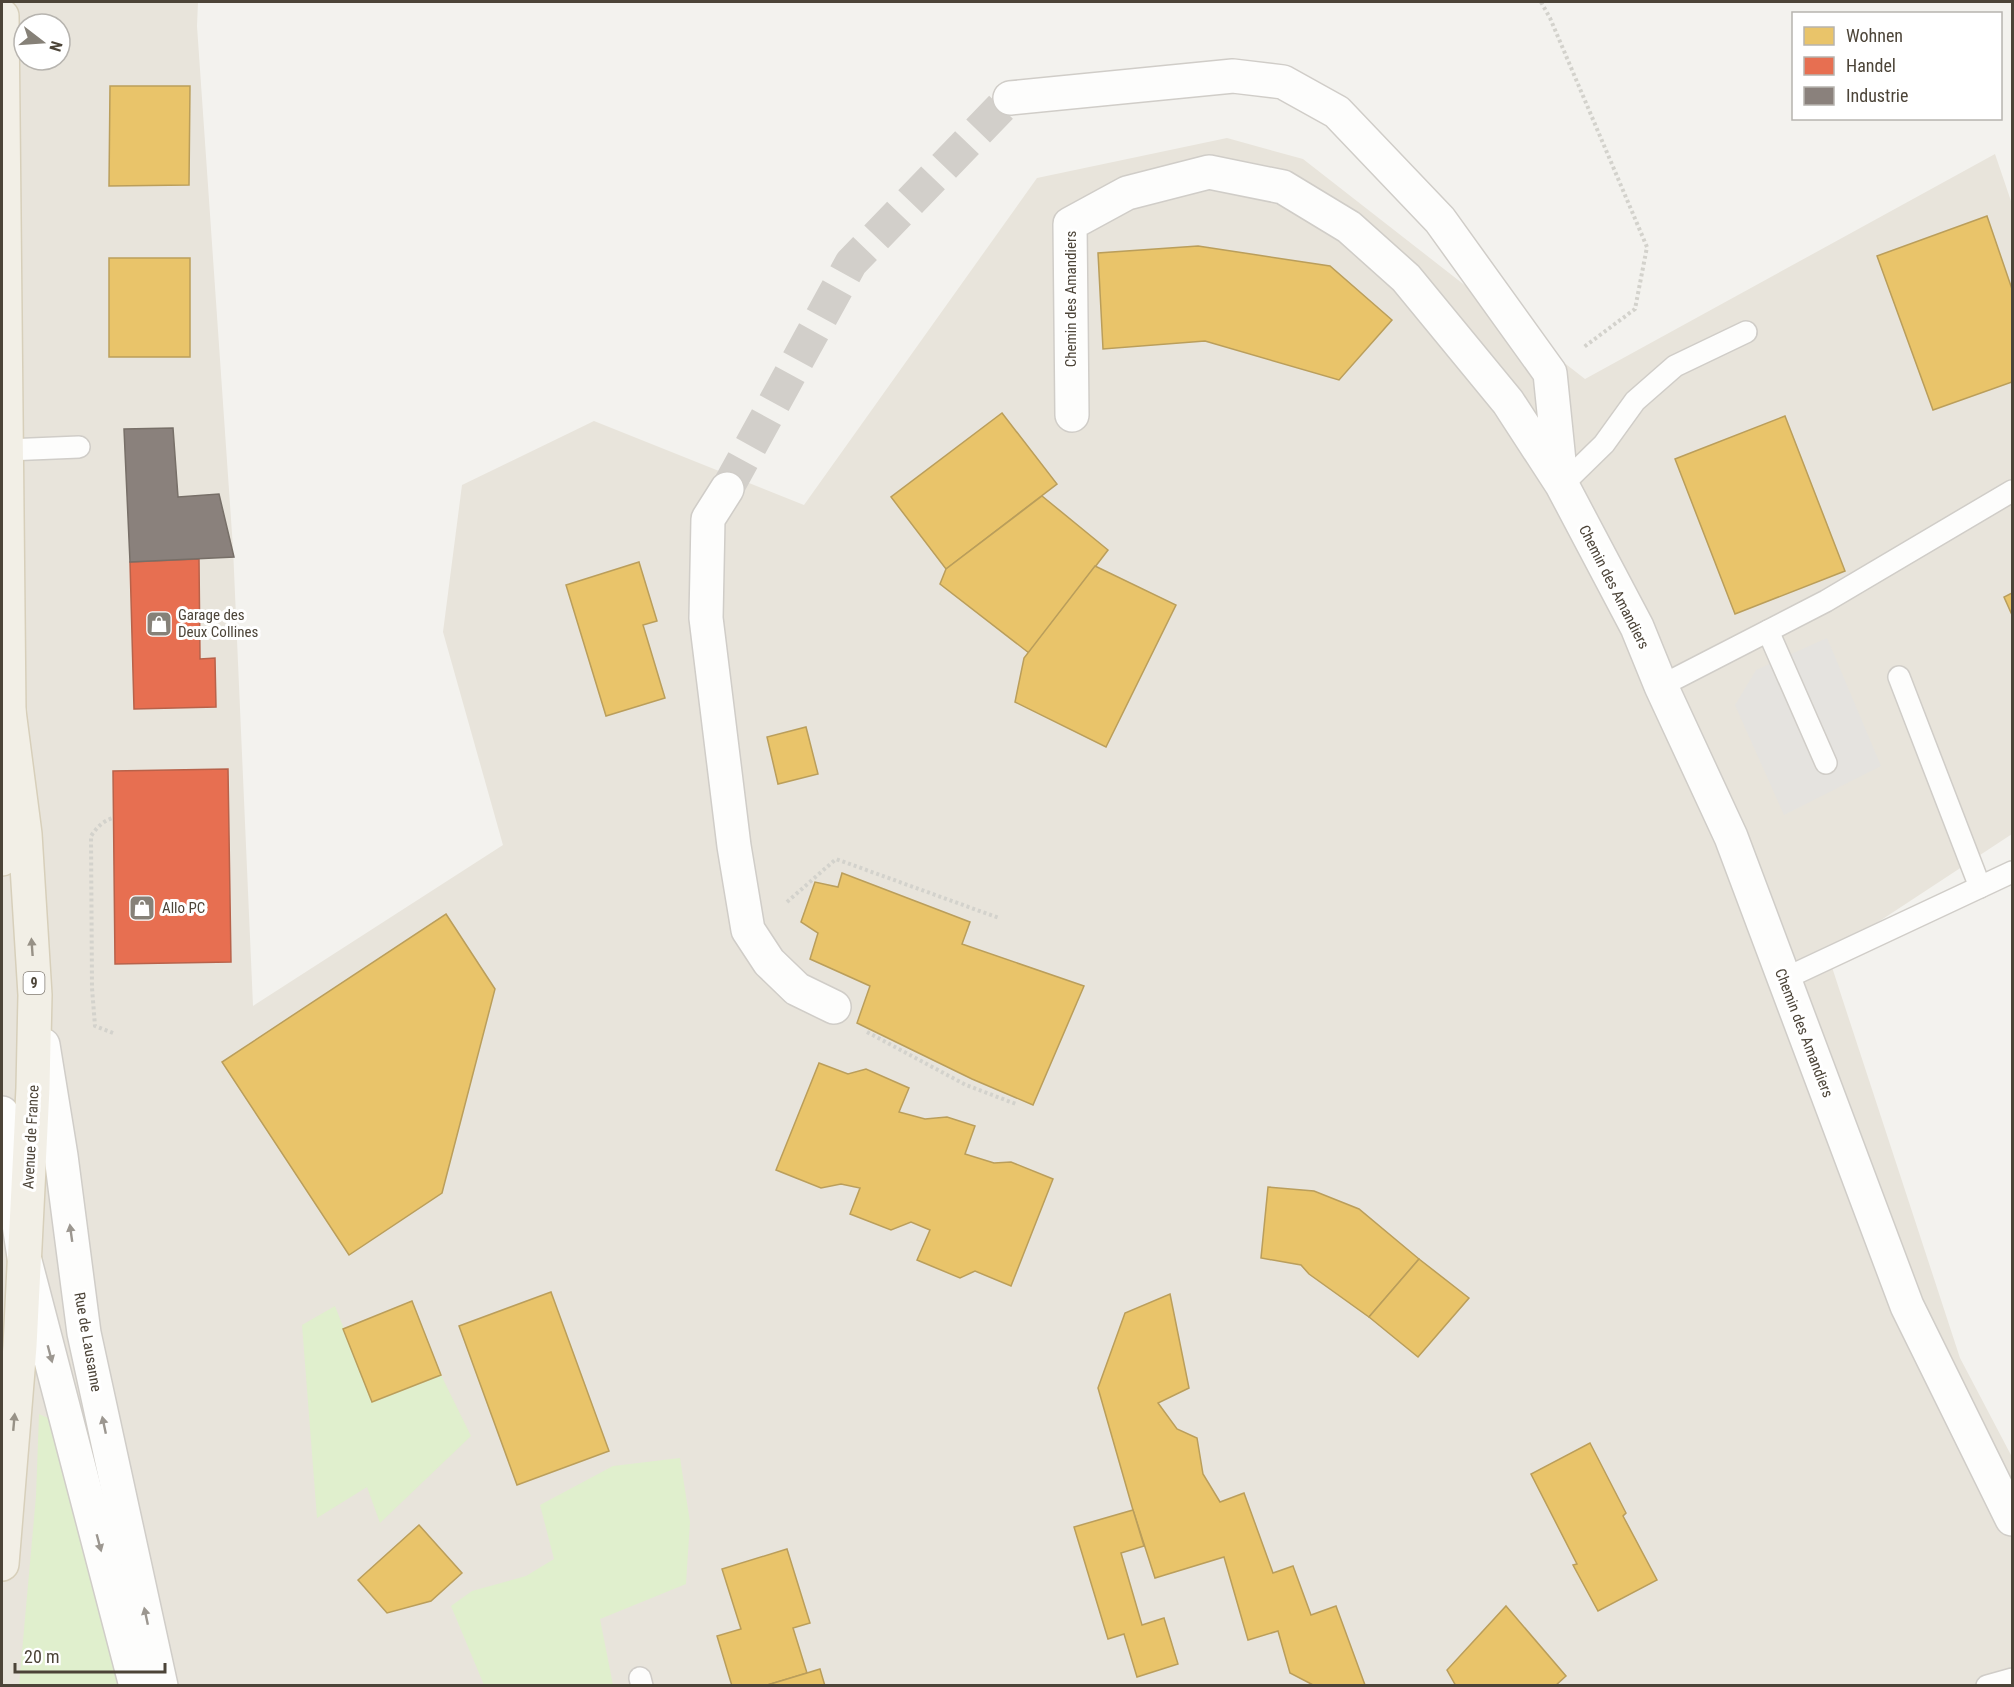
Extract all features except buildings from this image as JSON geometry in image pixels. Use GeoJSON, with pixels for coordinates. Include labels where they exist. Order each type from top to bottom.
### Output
{"type":"FeatureCollection","features":[{"type":"Feature","properties":{"kind":"main road","name":"9"},"geometry":{"type":"LineString","coordinates":[[2,16],[9,711],[2,859]]}},
{"type":"Feature","properties":{"kind":"main road","name":"Avenue de France"},"geometry":{"type":"LineString","coordinates":[[2,1564],[20,1346],[33,1088],[35,996],[25,834],[9,711]]}},
{"type":"Feature","properties":{"kind":"street"},"geometry":{"type":"LineString","coordinates":[[1010,98],[1233,76],[1283,82],[1337,112],[1440,220],[1550,373],[1562,485]]}},
{"type":"Feature","properties":{"kind":"street","name":"Chemin des Amandiers"},"geometry":{"type":"LineString","coordinates":[[1072,415],[1070,224],[1127,192],[1209,172],[1283,187],[1349,227],[1414,287],[1508,402],[1562,485],[1637,627],[1661,686],[1731,837],[1907,1306],[2013,1519]]}},
{"type":"Feature","properties":{"kind":"street"},"geometry":{"type":"LineString","coordinates":[[727,489],[708,519],[706,618],[734,846],[748,930],[769,962],[797,989],[834,1007]]}},
{"type":"Feature","properties":{"kind":"street","name":"Rue de Lausanne"},"geometry":{"type":"LineString","coordinates":[[35,996],[61,1156],[84,1333],[161,1686]]}},
{"type":"Feature","properties":{"kind":"street"},"geometry":{"type":"LineString","coordinates":[[2,1113],[24,1257],[136,1686]]}},
{"type":"Feature","properties":{"kind":"lane"},"geometry":{"type":"LineString","coordinates":[[1562,485],[1604,444],[1635,400],[1675,366],[1746,332]]}},
{"type":"Feature","properties":{"kind":"lane"},"geometry":{"type":"LineString","coordinates":[[7,450],[79,447]]}},
{"type":"Feature","properties":{"kind":"lane"},"geometry":{"type":"LineString","coordinates":[[1661,686],[1826,601],[2013,491]]}},
{"type":"Feature","properties":{"kind":"lane"},"geometry":{"type":"LineString","coordinates":[[1768,631],[1826,763]]}},
{"type":"Feature","properties":{"kind":"lane"},"geometry":{"type":"LineString","coordinates":[[1899,677],[1980,887]]}},
{"type":"Feature","properties":{"kind":"lane"},"geometry":{"type":"LineString","coordinates":[[1784,979],[2013,872]]}},
{"type":"Feature","properties":{"kind":"lane"},"geometry":{"type":"LineString","coordinates":[[1987,1686],[2013,1679]]}},
{"type":"Feature","properties":{"kind":"path"},"geometry":{"type":"LineString","coordinates":[[1541,2],[1550,18],[1647,247],[1635,309],[1550,373]]}},
{"type":"Feature","properties":{"kind":"path"},"geometry":{"type":"LineString","coordinates":[[113,818],[107,820],[91,836],[92,988],[95,1026],[113,1033]]}},
{"type":"Feature","properties":{"kind":"path"},"geometry":{"type":"LineString","coordinates":[[748,930],[771,917],[836,860],[999,918]]}},
{"type":"Feature","properties":{"kind":"path"},"geometry":{"type":"LineString","coordinates":[[834,1007],[843,1019],[945,1074],[966,1085],[1016,1104]]}},
{"type":"Feature","properties":{"kind":"shaded area"},"geometry":{"type":"Polygon","coordinates":[[[2,2],[198,2],[197,26],[233,548],[253,1006],[503,845],[443,632],[462,485],[594,421],[804,505],[1037,178],[1227,138],[1303,159],[1585,379],[1995,154],[2012,204],[2012,834],[1828,955],[1960,1358],[2012,1457],[2012,1685],[2,1686],[2,2]]]}},
{"type":"Feature","properties":{"kind":"shaded area"},"geometry":{"type":"Polygon","coordinates":[[[1827,638],[1881,766],[1784,815],[1735,705],[1756,670],[1827,638]]]}},
{"type":"Feature","properties":{"kind":"green space"},"geometry":{"type":"Polygon","coordinates":[[[335,1306],[372,1401],[441,1375],[471,1436],[380,1523],[367,1487],[317,1518],[302,1325],[335,1306]]]}},
{"type":"Feature","properties":{"kind":"green space"},"geometry":{"type":"Polygon","coordinates":[[[39,1414],[48,1418],[119,1685],[19,1685],[36,1496],[39,1414]]]}},
{"type":"Feature","properties":{"kind":"green space"},"geometry":{"type":"Polygon","coordinates":[[[680,1458],[690,1522],[686,1584],[600,1619],[613,1685],[484,1685],[451,1606],[472,1591],[526,1576],[554,1559],[540,1505],[613,1466],[680,1458]]]}},
{"type":"Feature","properties":{"kind":"tunnel"},"geometry":{"type":"LineString","coordinates":[[727,489],[851,263],[1010,98]]}},
{"type":"Feature","properties":{"kind":"place","name":"Garage des Deux Collines"},"geometry":{"type":"Point","coordinates":[159,624]}},
{"type":"Feature","properties":{"kind":"place","name":"Allo PC"},"geometry":{"type":"Point","coordinates":[142,908]}}]}
